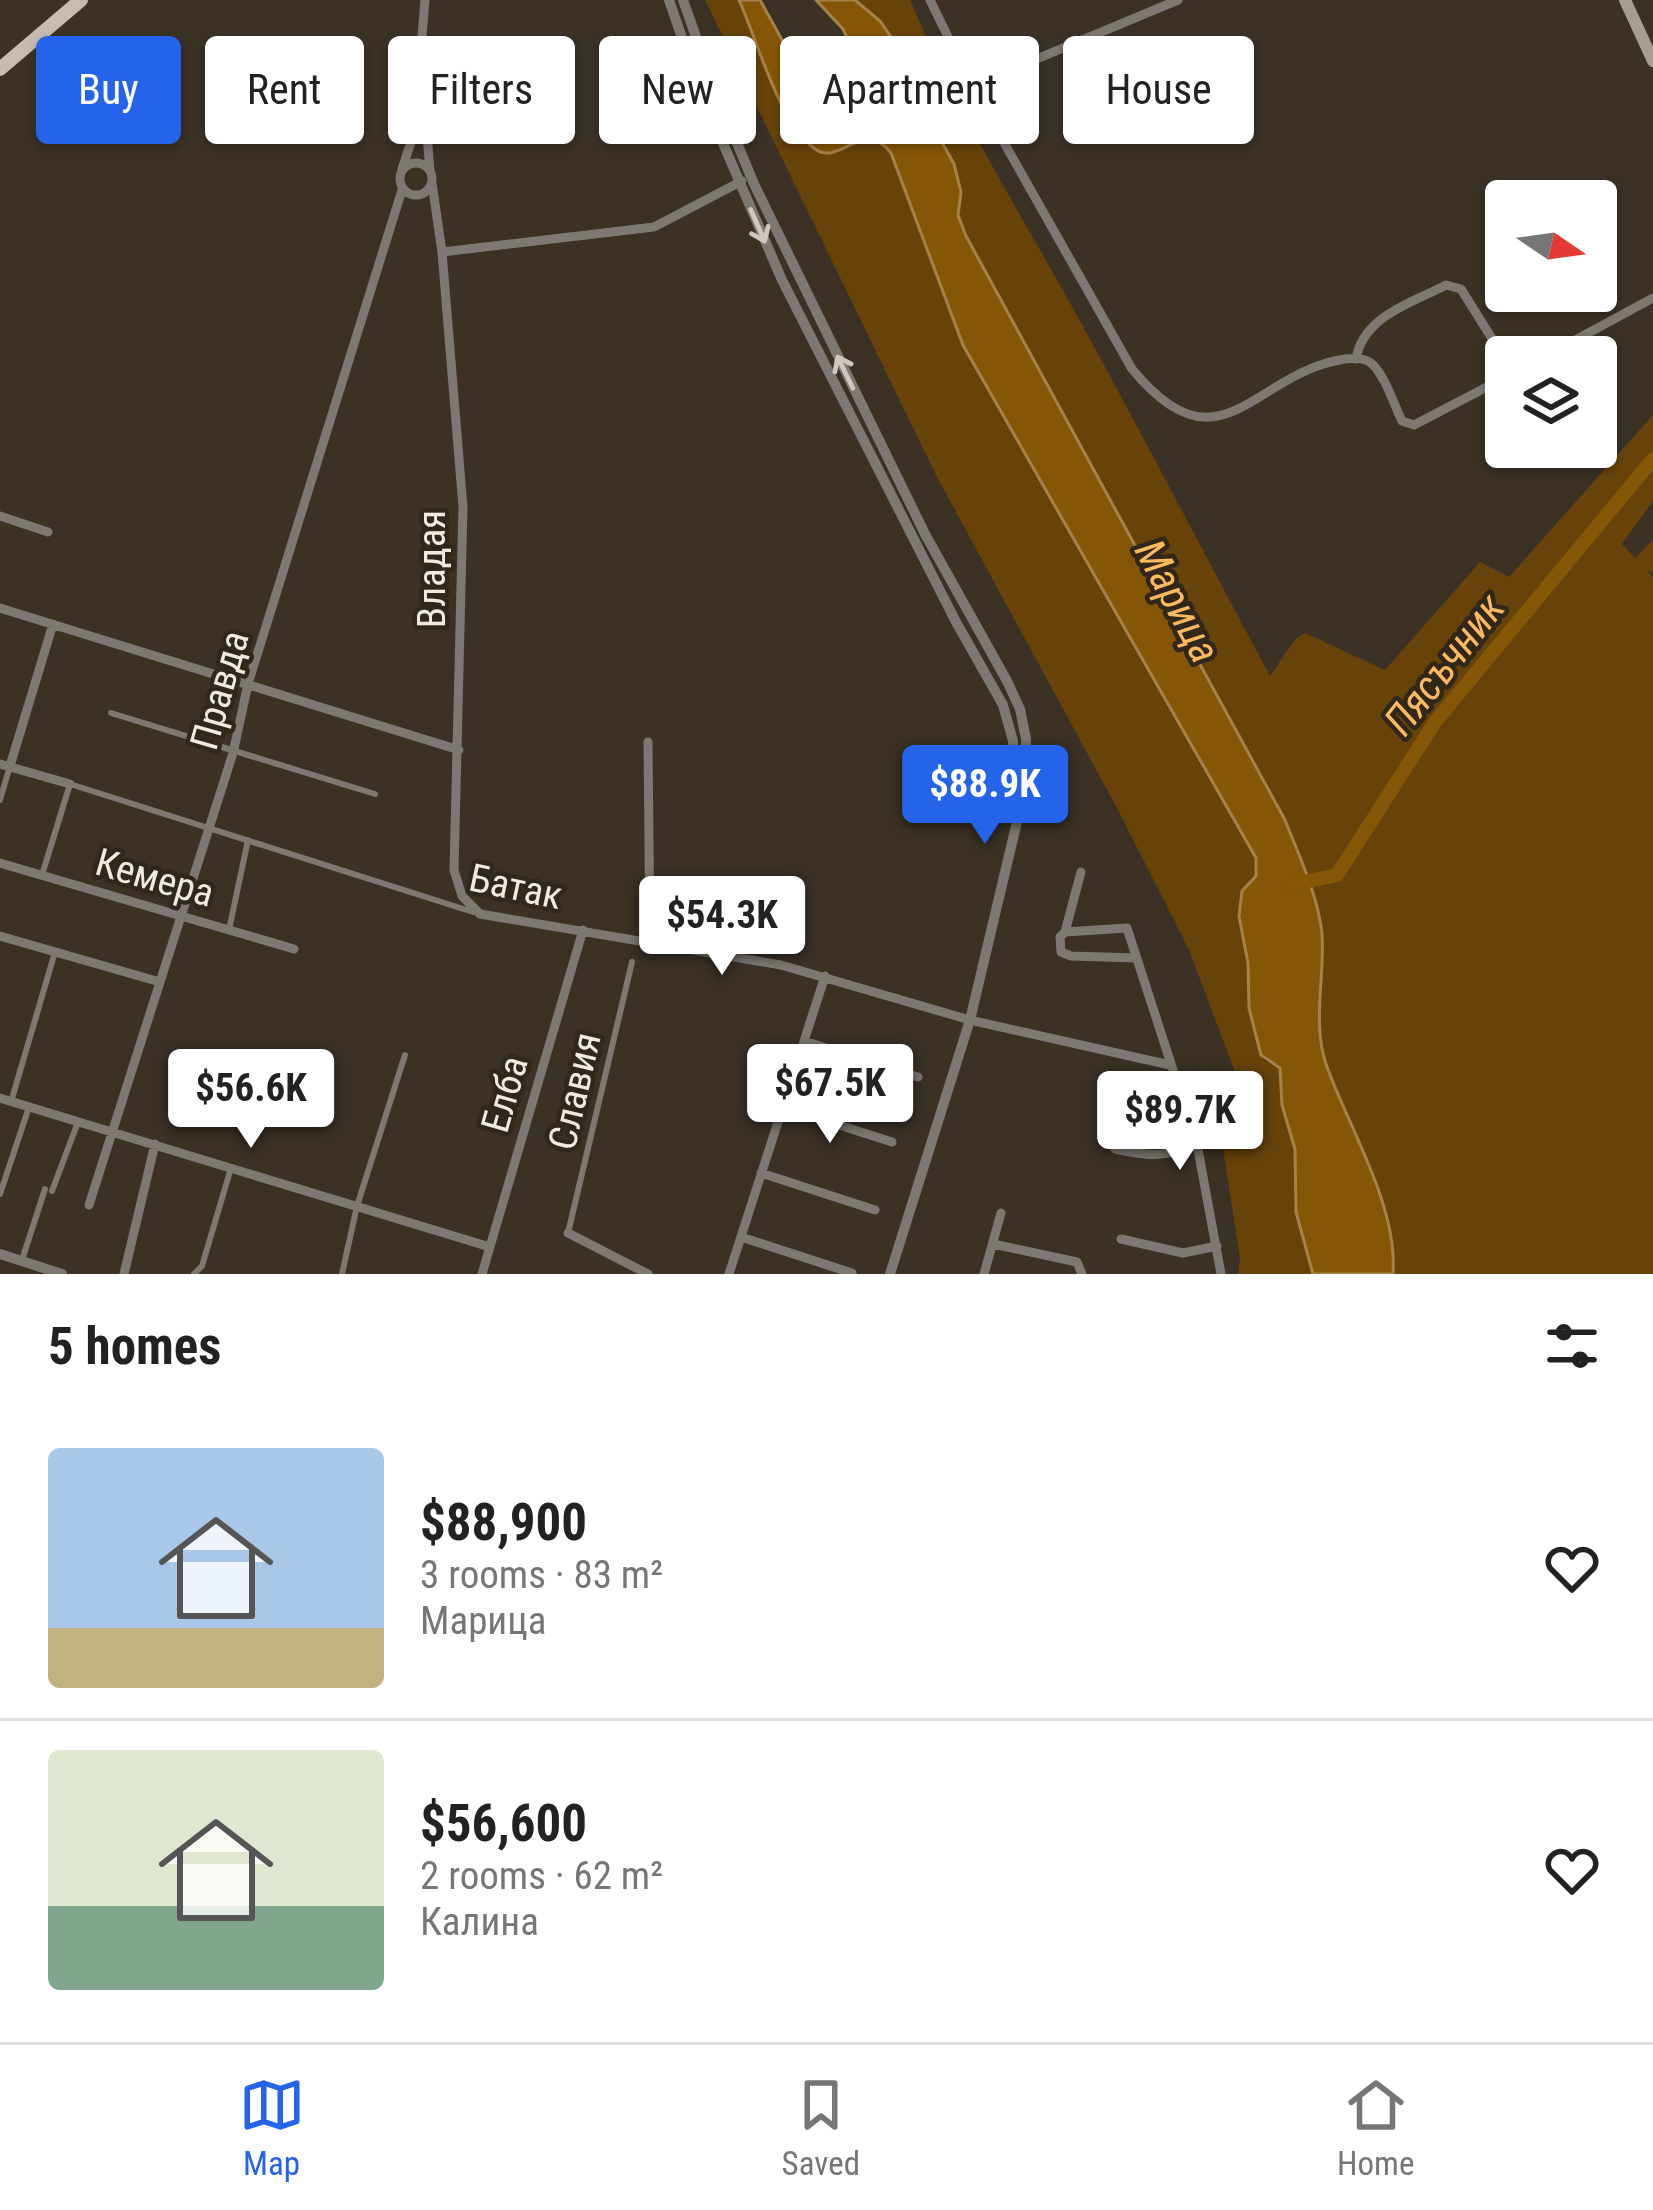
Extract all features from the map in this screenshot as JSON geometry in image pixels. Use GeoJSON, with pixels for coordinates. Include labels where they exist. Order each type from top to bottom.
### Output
{"type":"FeatureCollection","features":[{"type":"Feature","properties":{"kind":"main road"},"geometry":{"type":"LineString","coordinates":[[0,69],[61,9],[81,0]]}},
{"type":"Feature","properties":{"kind":"main road"},"geometry":{"type":"LineString","coordinates":[[1625,0],[1653,61]]}},
{"type":"Feature","properties":{"kind":"street","name":"Владая"},"geometry":{"type":"LineString","coordinates":[[423,36],[425,0]]}},
{"type":"Feature","properties":{"kind":"street"},"geometry":{"type":"LineString","coordinates":[[669,0],[738,183],[793,302],[1003,705],[1013,741],[1014,822]]}},
{"type":"Feature","properties":{"kind":"street"},"geometry":{"type":"LineString","coordinates":[[683,0],[751,177],[925,534],[1020,709],[1026,739],[1025,788],[970,1020],[890,1274]]}},
{"type":"Feature","properties":{"kind":"street"},"geometry":{"type":"LineString","coordinates":[[930,0],[948,36]]}},
{"type":"Feature","properties":{"kind":"street"},"geometry":{"type":"LineString","coordinates":[[1039,58],[1178,0]]}},
{"type":"Feature","properties":{"kind":"street","name":"Владая"},"geometry":{"type":"LineString","coordinates":[[402,190],[399,180],[410,144]]}},
{"type":"Feature","properties":{"kind":"street","name":"Владая"},"geometry":{"type":"LineString","coordinates":[[428,144],[442,252],[463,507],[454,870],[462,896],[480,914]]}},
{"type":"Feature","properties":{"kind":"street"},"geometry":{"type":"LineString","coordinates":[[1005,144],[1132,369],[1153,394],[1188,415],[1215,418],[1326,363],[1356,359],[1374,365],[1408,425],[1485,387]]}},
{"type":"Feature","properties":{"kind":"street"},"geometry":{"type":"LineString","coordinates":[[402,169],[417,163],[431,177],[427,192],[417,196]]}},
{"type":"Feature","properties":{"kind":"street"},"geometry":{"type":"LineString","coordinates":[[442,252],[654,226],[751,177]]}},
{"type":"Feature","properties":{"kind":"street"},"geometry":{"type":"LineString","coordinates":[[402,190],[417,196],[436,218]]}},
{"type":"Feature","properties":{"kind":"street","name":"Правда"},"geometry":{"type":"LineString","coordinates":[[89,1205],[233,753],[248,684],[402,190]]}},
{"type":"Feature","properties":{"kind":"street"},"geometry":{"type":"LineString","coordinates":[[1356,359],[1358,344],[1376,322],[1446,285],[1461,289],[1490,336]]}},
{"type":"Feature","properties":{"kind":"street"},"geometry":{"type":"LineString","coordinates":[[1583,336],[1653,298]]}},
{"type":"Feature","properties":{"kind":"street"},"geometry":{"type":"LineString","coordinates":[[0,516],[48,532]]}},
{"type":"Feature","properties":{"kind":"street"},"geometry":{"type":"LineString","coordinates":[[0,608],[459,751]]}},
{"type":"Feature","properties":{"kind":"street"},"geometry":{"type":"LineString","coordinates":[[0,800],[5,765],[53,624]]}},
{"type":"Feature","properties":{"kind":"street"},"geometry":{"type":"LineString","coordinates":[[111,713],[375,794]]}},
{"type":"Feature","properties":{"kind":"street"},"geometry":{"type":"LineString","coordinates":[[648,742],[650,942]]}},
{"type":"Feature","properties":{"kind":"street","name":"Батак"},"geometry":{"type":"LineString","coordinates":[[5,765],[480,914],[825,976],[970,1020],[1170,1066]]}},
{"type":"Feature","properties":{"kind":"street"},"geometry":{"type":"LineString","coordinates":[[42,875],[70,784]]}},
{"type":"Feature","properties":{"kind":"street"},"geometry":{"type":"LineString","coordinates":[[229,930],[248,840]]}},
{"type":"Feature","properties":{"kind":"street","name":"Кемера"},"geometry":{"type":"LineString","coordinates":[[0,863],[293,949]]}},
{"type":"Feature","properties":{"kind":"street"},"geometry":{"type":"LineString","coordinates":[[1081,872],[1061,952],[1136,958]]}},
{"type":"Feature","properties":{"kind":"street"},"geometry":{"type":"LineString","coordinates":[[1065,932],[1126,928],[1197,1144],[1221,1274]]}},
{"type":"Feature","properties":{"kind":"street","name":"Елба"},"geometry":{"type":"LineString","coordinates":[[482,1274],[584,930]]}},
{"type":"Feature","properties":{"kind":"street"},"geometry":{"type":"LineString","coordinates":[[0,936],[160,982]]}},
{"type":"Feature","properties":{"kind":"street"},"geometry":{"type":"LineString","coordinates":[[55,952],[6,1100],[490,1247]]}},
{"type":"Feature","properties":{"kind":"street","name":"Славия"},"geometry":{"type":"LineString","coordinates":[[568,1233],[632,962]]}},
{"type":"Feature","properties":{"kind":"street"},"geometry":{"type":"LineString","coordinates":[[729,1274],[825,976]]}},
{"type":"Feature","properties":{"kind":"street"},"geometry":{"type":"LineString","coordinates":[[804,1041],[918,1077]]}},
{"type":"Feature","properties":{"kind":"street"},"geometry":{"type":"LineString","coordinates":[[342,1274],[357,1206],[405,1054]]}},
{"type":"Feature","properties":{"kind":"street"},"geometry":{"type":"LineString","coordinates":[[0,1194],[28,1107]]}},
{"type":"Feature","properties":{"kind":"street"},"geometry":{"type":"LineString","coordinates":[[783,1108],[892,1142]]}},
{"type":"Feature","properties":{"kind":"street"},"geometry":{"type":"LineString","coordinates":[[22,1262],[78,1122]]}},
{"type":"Feature","properties":{"kind":"street"},"geometry":{"type":"LineString","coordinates":[[124,1274],[155,1144]]}},
{"type":"Feature","properties":{"kind":"street"},"geometry":{"type":"LineString","coordinates":[[1115,1149],[1148,1156],[1174,1155],[1197,1144]]}},
{"type":"Feature","properties":{"kind":"street"},"geometry":{"type":"LineString","coordinates":[[194,1274],[202,1266],[231,1168]]}},
{"type":"Feature","properties":{"kind":"street"},"geometry":{"type":"LineString","coordinates":[[761,1173],[874,1210]]}},
{"type":"Feature","properties":{"kind":"street"},"geometry":{"type":"LineString","coordinates":[[984,1274],[1001,1213]]}},
{"type":"Feature","properties":{"kind":"street"},"geometry":{"type":"LineString","coordinates":[[568,1233],[648,1274]]}},
{"type":"Feature","properties":{"kind":"street"},"geometry":{"type":"LineString","coordinates":[[741,1237],[852,1273]]}},
{"type":"Feature","properties":{"kind":"street"},"geometry":{"type":"LineString","coordinates":[[1121,1239],[1183,1253],[1217,1246]]}},
{"type":"Feature","properties":{"kind":"street"},"geometry":{"type":"LineString","coordinates":[[993,1244],[1077,1262],[1082,1274]]}},
{"type":"Feature","properties":{"kind":"street"},"geometry":{"type":"LineString","coordinates":[[0,1254],[62,1274]]}},
{"type":"Feature","properties":{"kind":"shaded area"},"geometry":{"type":"Polygon","coordinates":[[[705,0],[739,0],[753,36],[723,36],[705,0]]]}},
{"type":"Feature","properties":{"kind":"shaded area"},"geometry":{"type":"Polygon","coordinates":[[[739,0],[760,0],[780,36],[780,101],[756,36],[739,0]]]}},
{"type":"Feature","properties":{"kind":"shaded area"},"geometry":{"type":"Polygon","coordinates":[[[816,0],[855,0],[890,36],[846,36],[816,0]]]}},
{"type":"Feature","properties":{"kind":"shaded area"},"geometry":{"type":"Polygon","coordinates":[[[855,0],[910,0],[926,36],[890,36],[855,0]]]}},
{"type":"Feature","properties":{"kind":"shaded area"},"geometry":{"type":"Polygon","coordinates":[[[756,44],[780,101],[780,144],[811,144],[826,152],[852,144],[882,144],[891,153],[963,345],[1256,858],[1256,876],[1242,891],[1239,916],[1248,963],[1249,1008],[1263,1060],[1280,1068],[1282,1104],[1295,1149],[1296,1212],[1313,1274],[1238,1274],[1240,1258],[1219,1123],[1249,1109],[1189,950],[937,477],[756,105],[756,44]]]}},
{"type":"Feature","properties":{"kind":"shaded area"},"geometry":{"type":"Polygon","coordinates":[[[810,144],[853,144],[833,152],[810,144]]]}},
{"type":"Feature","properties":{"kind":"shaded area"},"geometry":{"type":"Polygon","coordinates":[[[882,144],[943,144],[954,164],[961,192],[958,215],[966,236],[1285,820],[1320,919],[1322,1048],[1380,1194],[1393,1274],[1313,1274],[1296,1212],[1295,1149],[1282,1105],[1280,1068],[1261,1055],[1249,1008],[1248,963],[1239,916],[1242,891],[1256,876],[1256,858],[963,345],[891,153],[882,144]]]}},
{"type":"Feature","properties":{"kind":"shaded area"},"geometry":{"type":"Polygon","coordinates":[[[943,144],[981,144],[1270,676],[1296,638],[1305,633],[1385,670],[1480,562],[1509,577],[1606,468],[1617,468],[1617,456],[1653,415],[1653,501],[1622,544],[1635,558],[1653,540],[1653,573],[1647,570],[1653,577],[1653,1274],[1393,1274],[1380,1194],[1322,1048],[1320,920],[1285,820],[966,236],[958,215],[961,192],[943,144]]]}},
{"type":"Feature","properties":{"kind":"waterway","name":"Пясъчник"},"geometry":{"type":"LineString","coordinates":[[1290,885],[1337,875],[1435,722],[1653,459]]}},
{"type":"Feature","properties":{"kind":"water label","name":"Марица"},"geometry":{"type":"Point","coordinates":[1178,601]}}]}
